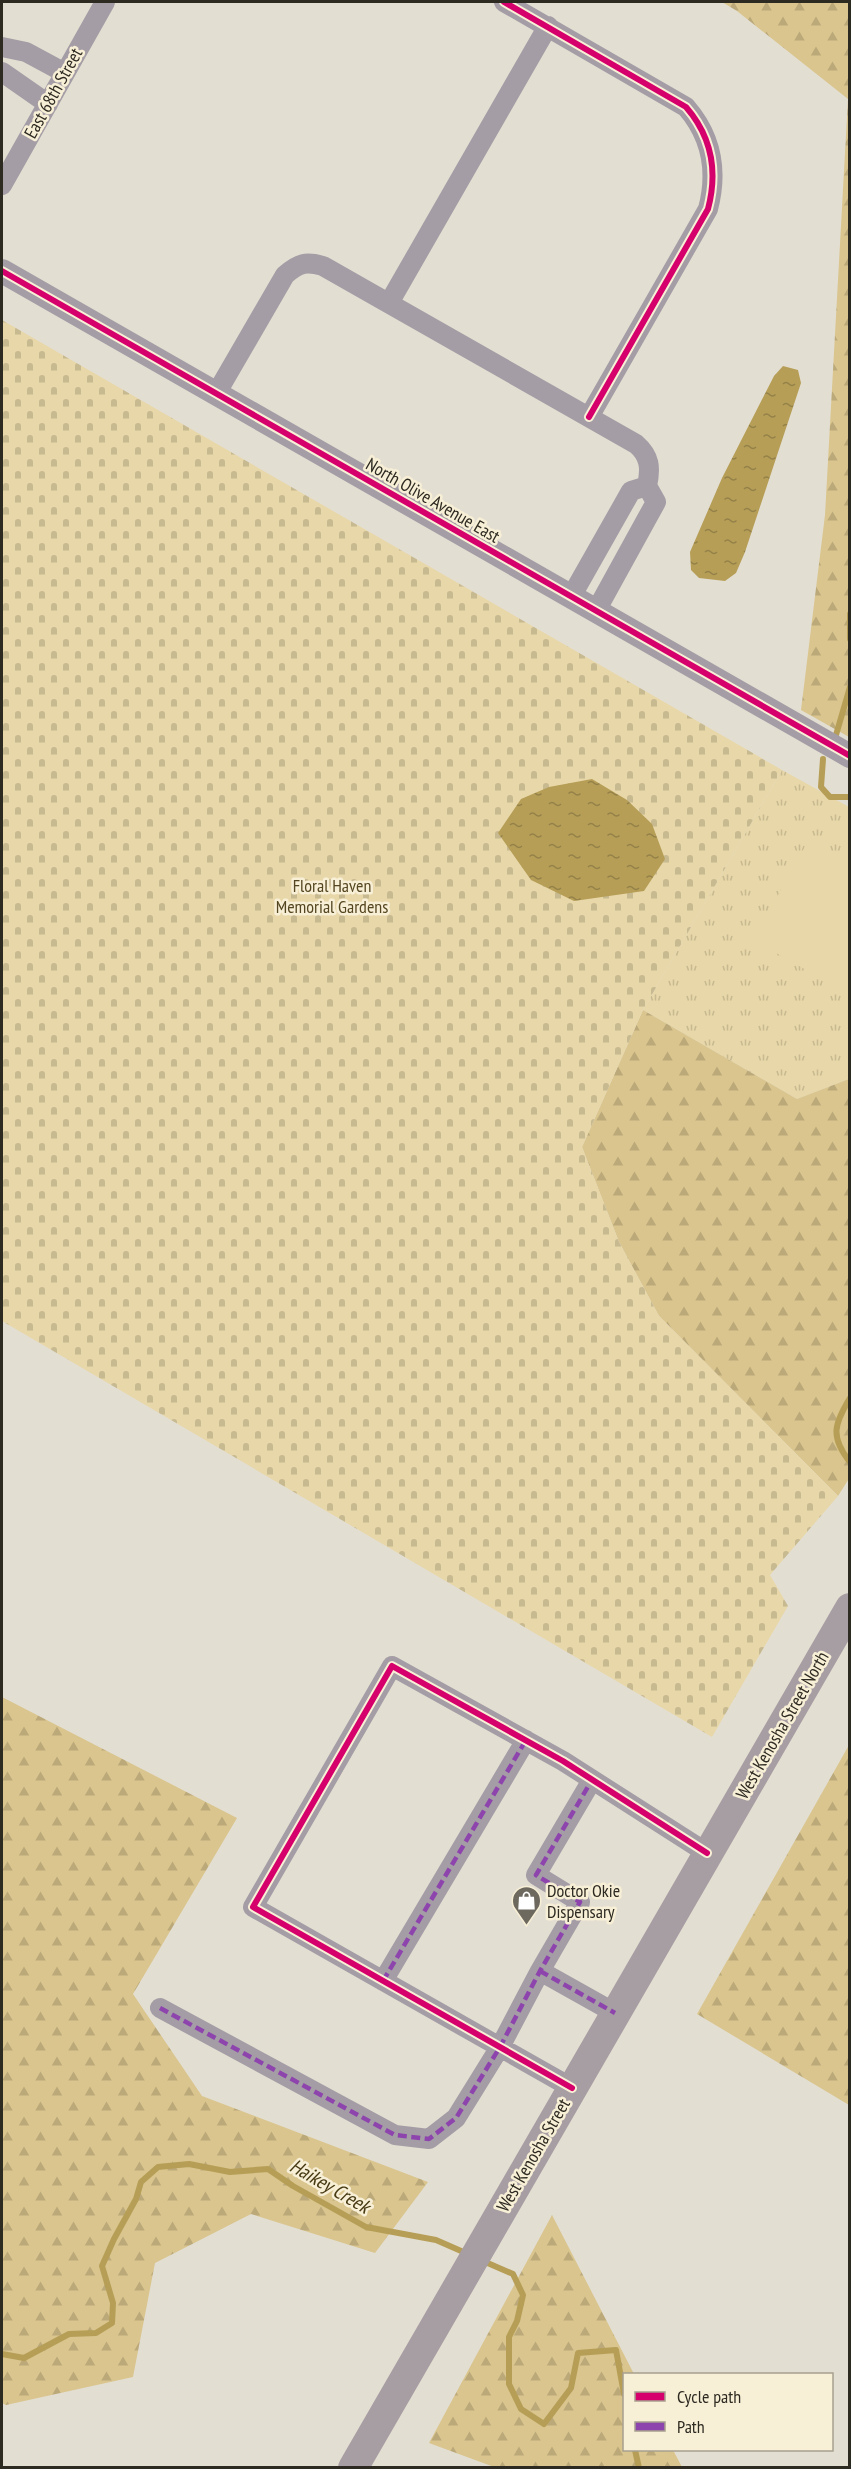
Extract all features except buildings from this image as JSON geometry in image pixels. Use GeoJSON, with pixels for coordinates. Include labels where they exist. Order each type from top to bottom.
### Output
{"type":"FeatureCollection","features":[{"type":"Feature","properties":{"kind":"main road","name":"West Kenosha Street North"},"geometry":{"type":"LineString","coordinates":[[732,1811],[849,1608]]}},
{"type":"Feature","properties":{"kind":"main road","name":"West Kenosha Street"},"geometry":{"type":"LineString","coordinates":[[353,2468],[732,1811]]}},
{"type":"Feature","properties":{"kind":"street","name":"East 68th Street"},"geometry":{"type":"LineString","coordinates":[[2,185],[105,2]]}},
{"type":"Feature","properties":{"kind":"street"},"geometry":{"type":"LineString","coordinates":[[504,2],[686,107],[701,128],[712,159],[713,191],[708,208],[589,417]]}},
{"type":"Feature","properties":{"kind":"street"},"geometry":{"type":"LineString","coordinates":[[389,303],[548,26]]}},
{"type":"Feature","properties":{"kind":"street"},"geometry":{"type":"LineString","coordinates":[[2,47],[26,52],[65,73]]}},
{"type":"Feature","properties":{"kind":"street"},"geometry":{"type":"LineString","coordinates":[[2,72],[48,104]]}},
{"type":"Feature","properties":{"kind":"street"},"geometry":{"type":"LineString","coordinates":[[216,394],[285,275],[299,263],[307,262],[323,266],[389,303],[636,444],[645,452],[650,473],[647,486],[656,502],[596,610]]}},
{"type":"Feature","properties":{"kind":"street","name":"North Olive Avenue East"},"geometry":{"type":"LineString","coordinates":[[2,271],[849,756]]}},
{"type":"Feature","properties":{"kind":"street"},"geometry":{"type":"LineString","coordinates":[[571,597],[631,491],[647,486]]}},
{"type":"Feature","properties":{"kind":"street"},"geometry":{"type":"LineString","coordinates":[[611,525],[636,538]]}},
{"type":"Feature","properties":{"kind":"street"},"geometry":{"type":"LineString","coordinates":[[572,2088],[253,1907],[392,1666],[526,1740],[707,1853]]}},
{"type":"Feature","properties":{"kind":"street"},"geometry":{"type":"LineString","coordinates":[[383,1981],[526,1740]]}},
{"type":"Feature","properties":{"kind":"street"},"geometry":{"type":"LineString","coordinates":[[160,2008],[394,2135],[429,2139],[456,2118],[500,2047],[580,1902],[536,1875],[592,1780]]}},
{"type":"Feature","properties":{"kind":"street"},"geometry":{"type":"LineString","coordinates":[[540,1971],[615,2013]]}},
{"type":"Feature","properties":{"kind":"green space"},"geometry":{"type":"Polygon","coordinates":[[[722,2],[849,2],[849,737],[801,710],[825,515],[848,99],[737,11],[722,2]]]}},
{"type":"Feature","properties":{"kind":"green space","name":"Floral Haven Memorial Gardens"},"geometry":{"type":"Polygon","coordinates":[[[2,320],[782,770],[643,1010],[582,1147],[619,1242],[659,1316],[838,1496],[770,1575],[788,1606],[712,1737],[2,1321],[2,320]]]}},
{"type":"Feature","properties":{"kind":"green space"},"geometry":{"type":"Polygon","coordinates":[[[782,770],[849,807],[849,1079],[797,1099],[643,1010],[782,770]]]}},
{"type":"Feature","properties":{"kind":"green space"},"geometry":{"type":"Polygon","coordinates":[[[807,843],[849,864],[849,966],[838,988],[753,940],[807,843]]]}},
{"type":"Feature","properties":{"kind":"green space"},"geometry":{"type":"Polygon","coordinates":[[[643,1010],[797,1099],[849,1079],[850,1477],[838,1496],[659,1316],[619,1242],[582,1147],[643,1010]]]}},
{"type":"Feature","properties":{"kind":"green space"},"geometry":{"type":"Polygon","coordinates":[[[2,1697],[237,1818],[133,1994],[202,2096],[428,2182],[375,2253],[251,2214],[155,2263],[133,2377],[6,2405],[2,2403],[2,1697]]]}},
{"type":"Feature","properties":{"kind":"green space"},"geometry":{"type":"Polygon","coordinates":[[[849,1745],[849,2105],[697,2014],[849,1745]]]}},
{"type":"Feature","properties":{"kind":"green space"},"geometry":{"type":"Polygon","coordinates":[[[552,2215],[633,2373],[623,2373],[623,2451],[674,2451],[682,2467],[494,2467],[429,2443],[552,2215]]]}},
{"type":"Feature","properties":{"kind":"water"},"geometry":{"type":"Polygon","coordinates":[[[783,366],[798,370],[801,383],[745,552],[736,573],[725,581],[699,578],[691,570],[690,552],[722,478],[774,376],[783,366]]]}},
{"type":"Feature","properties":{"kind":"water"},"geometry":{"type":"Polygon","coordinates":[[[592,779],[627,800],[652,824],[665,859],[644,891],[574,901],[531,880],[498,833],[521,799],[549,787],[592,779]]]}},
{"type":"Feature","properties":{"kind":"waterway"},"geometry":{"type":"LineString","coordinates":[[850,614],[850,639]]}},
{"type":"Feature","properties":{"kind":"waterway"},"geometry":{"type":"LineString","coordinates":[[836,735],[850,687]]}},
{"type":"Feature","properties":{"kind":"waterway"},"geometry":{"type":"LineString","coordinates":[[823,759],[821,787],[830,797],[850,797]]}},
{"type":"Feature","properties":{"kind":"waterway"},"geometry":{"type":"LineString","coordinates":[[850,1398],[840,1415],[836,1430],[839,1445],[850,1462]]}},
{"type":"Feature","properties":{"kind":"waterway","name":"Haikey Creek"},"geometry":{"type":"LineString","coordinates":[[2,2354],[24,2358],[69,2334],[96,2333],[112,2323],[113,2303],[102,2266],[136,2199],[141,2182],[158,2167],[189,2164],[230,2172],[268,2169],[293,2186],[366,2227],[436,2240],[468,2254]]}},
{"type":"Feature","properties":{"kind":"waterway","name":"Haikey Creek"},"geometry":{"type":"LineString","coordinates":[[483,2261],[513,2274],[523,2295],[517,2321],[509,2337],[509,2384],[521,2409],[544,2424],[571,2388],[578,2353],[616,2350],[623,2388]]}},
{"type":"Feature","properties":{"kind":"waterway","name":"Haikey Creek"},"geometry":{"type":"LineString","coordinates":[[635,2451],[639,2468]]}},
{"type":"Feature","properties":{"kind":"marked path"},"geometry":{"type":"LineString","coordinates":[[383,1981],[526,1740]]}},
{"type":"Feature","properties":{"kind":"marked path"},"geometry":{"type":"LineString","coordinates":[[160,2008],[395,2135],[429,2139],[456,2118],[500,2047],[580,1902],[536,1875],[592,1780]]}},
{"type":"Feature","properties":{"kind":"marked path"},"geometry":{"type":"LineString","coordinates":[[540,1971],[615,2013]]}},
{"type":"Feature","properties":{"kind":"cycle path"},"geometry":{"type":"LineString","coordinates":[[504,2],[686,107],[702,130],[710,155],[712,181],[708,209],[589,417]]}},
{"type":"Feature","properties":{"kind":"cycle path"},"geometry":{"type":"LineString","coordinates":[[2,271],[850,756]]}},
{"type":"Feature","properties":{"kind":"cycle path"},"geometry":{"type":"LineString","coordinates":[[572,2088],[253,1907],[392,1666],[563,1761],[707,1853]]}},
{"type":"Feature","properties":{"kind":"place","name":"Doctor Okie Dispensary"},"geometry":{"type":"Point","coordinates":[526,1926]}}]}
